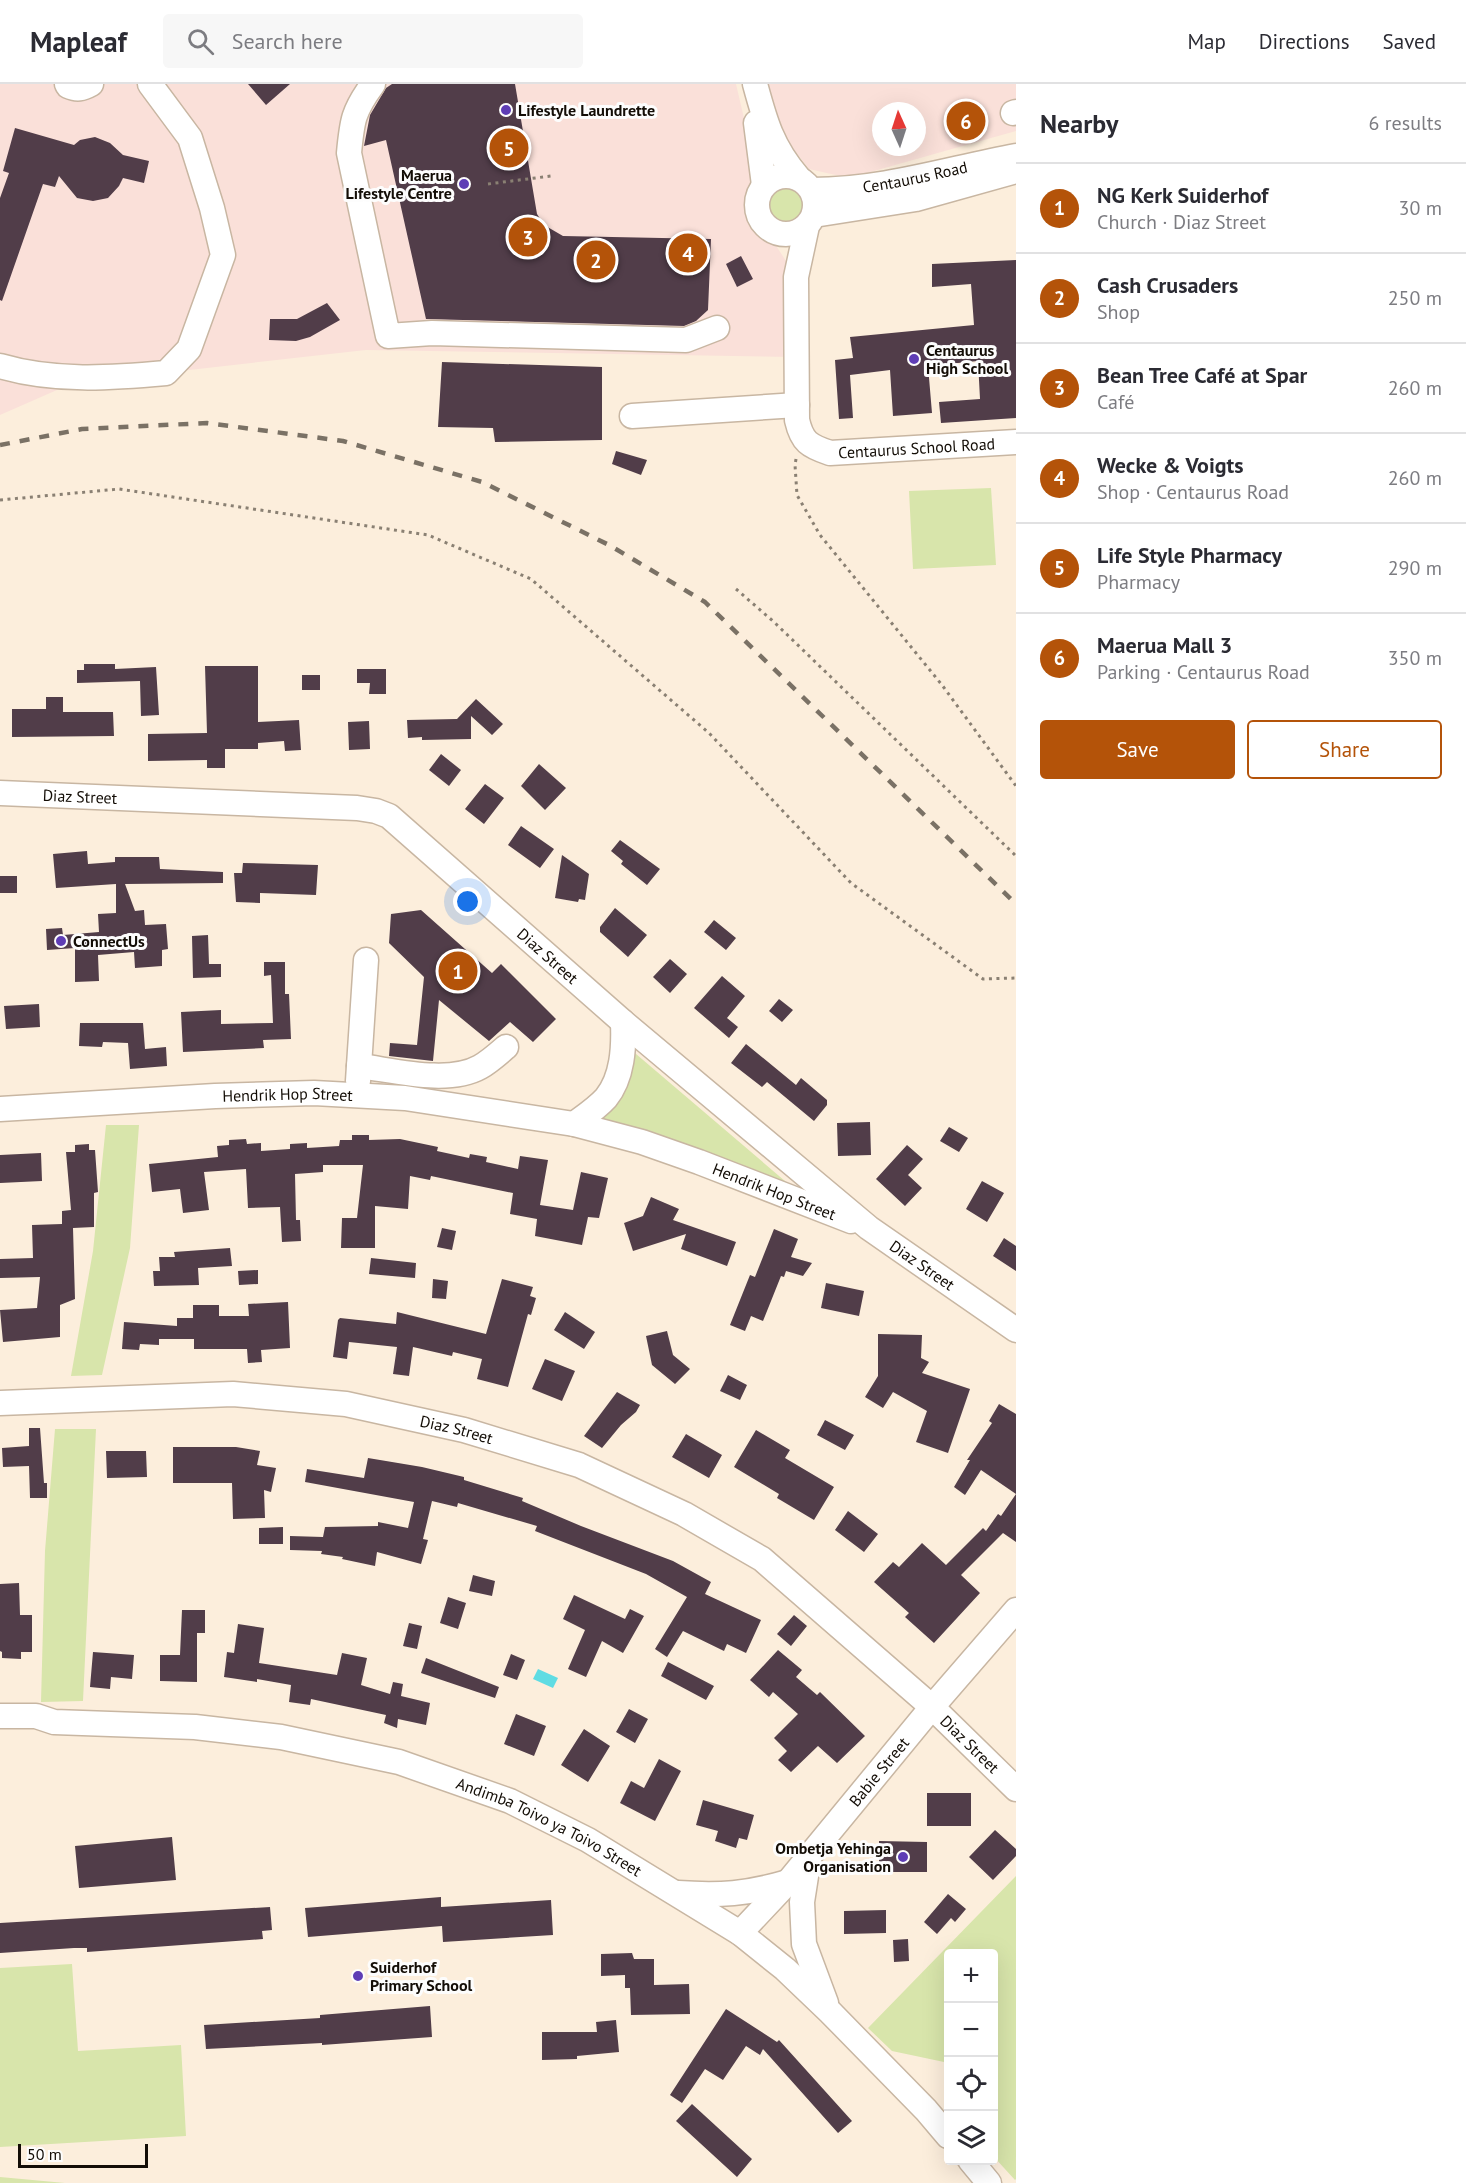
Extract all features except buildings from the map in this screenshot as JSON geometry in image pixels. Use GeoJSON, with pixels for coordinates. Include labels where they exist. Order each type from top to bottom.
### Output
{"type":"FeatureCollection","features":[{"type":"Feature","properties":{"kind":"street"},"geometry":{"type":"LineString","coordinates":[[67,84],[68,87],[82,89],[91,84]]}},
{"type":"Feature","properties":{"kind":"street"},"geometry":{"type":"LineString","coordinates":[[0,366],[18,372],[111,378],[166,373],[189,349],[223,255],[212,208],[190,138],[150,84]]}},
{"type":"Feature","properties":{"kind":"street"},"geometry":{"type":"LineString","coordinates":[[373,84],[358,104],[352,126],[350,153],[388,336],[432,333],[686,340],[717,328]]}},
{"type":"Feature","properties":{"kind":"street"},"geometry":{"type":"LineString","coordinates":[[755,84],[774,144],[782,159],[805,184],[816,206],[796,277],[797,420],[801,436]]}},
{"type":"Feature","properties":{"kind":"street"},"geometry":{"type":"LineString","coordinates":[[755,84],[756,116],[764,185],[756,202],[758,213],[762,223],[772,231],[782,247],[796,277]]}},
{"type":"Feature","properties":{"kind":"street","name":"Centaurus Road"},"geometry":{"type":"LineString","coordinates":[[764,185],[780,176],[805,184],[842,190],[885,185],[1016,156]]}},
{"type":"Feature","properties":{"kind":"street","name":"Centaurus Road"},"geometry":{"type":"LineString","coordinates":[[772,231],[790,234],[811,220],[916,199],[1016,171]]}},
{"type":"Feature","properties":{"kind":"street"},"geometry":{"type":"LineString","coordinates":[[632,416],[797,405]]}},
{"type":"Feature","properties":{"kind":"street","name":"Centaurus School Road"},"geometry":{"type":"LineString","coordinates":[[801,436],[814,448],[830,453],[1016,442]]}},
{"type":"Feature","properties":{"kind":"street","name":"Diaz Street"},"geometry":{"type":"LineString","coordinates":[[0,793],[336,807],[376,811],[389,816],[623,1022],[869,1228],[1016,1330]]}},
{"type":"Feature","properties":{"kind":"street"},"geometry":{"type":"LineString","coordinates":[[357,1096],[366,960]]}},
{"type":"Feature","properties":{"kind":"street"},"geometry":{"type":"LineString","coordinates":[[574,1124],[607,1097],[619,1071],[624,1048],[623,1022]]}},
{"type":"Feature","properties":{"kind":"street"},"geometry":{"type":"LineString","coordinates":[[359,1066],[438,1076],[456,1074],[478,1068],[506,1047]]}},
{"type":"Feature","properties":{"kind":"street","name":"Hendrik Hop Street"},"geometry":{"type":"LineString","coordinates":[[0,1109],[215,1096],[314,1093],[405,1098],[574,1124],[642,1142],[869,1228]]}},
{"type":"Feature","properties":{"kind":"street","name":"Diaz Street"},"geometry":{"type":"LineString","coordinates":[[0,1403],[233,1394],[346,1404],[464,1430],[579,1465],[684,1514],[762,1560],[932,1707],[1016,1789]]}},
{"type":"Feature","properties":{"kind":"street","name":"Babie Street"},"geometry":{"type":"LineString","coordinates":[[740,1933],[788,1882],[932,1707],[1016,1610]]}},
{"type":"Feature","properties":{"kind":"street","name":"Andimba Toivo ya Toivo Street"},"geometry":{"type":"LineString","coordinates":[[0,1716],[36,1716],[54,1722],[195,1727],[281,1737],[399,1762],[510,1801],[588,1840],[740,1933],[785,1969],[830,2012],[944,2131]]}},
{"type":"Feature","properties":{"kind":"street","name":"Andimba Toivo ya Toivo Street"},"geometry":{"type":"LineString","coordinates":[[0,1728],[39,1728],[54,1722]]}},
{"type":"Feature","properties":{"kind":"street"},"geometry":{"type":"LineString","coordinates":[[809,1855],[802,1902],[804,1944],[830,2012]]}},
{"type":"Feature","properties":{"kind":"street"},"geometry":{"type":"LineString","coordinates":[[675,1893],[723,1896],[788,1882]]}},
{"type":"Feature","properties":{"kind":"street"},"geometry":{"type":"LineString","coordinates":[[974,2165],[989,2183]]}},
{"type":"Feature","properties":{"kind":"path"},"geometry":{"type":"LineString","coordinates":[[488,184],[551,176]]}},
{"type":"Feature","properties":{"kind":"path"},"geometry":{"type":"LineString","coordinates":[[801,436],[795,465],[797,495],[820,535],[942,685],[1016,786]]}},
{"type":"Feature","properties":{"kind":"path"},"geometry":{"type":"LineString","coordinates":[[0,500],[119,489],[428,535],[531,579],[709,733],[851,883],[983,979],[1016,978]]}},
{"type":"Feature","properties":{"kind":"path"},"geometry":{"type":"LineString","coordinates":[[736,589],[774,622],[1016,856]]}},
{"type":"Feature","properties":{"kind":"shaded area"},"geometry":{"type":"Polygon","coordinates":[[[0,84],[736,84],[754,161],[755,179],[749,190],[759,232],[773,241],[786,261],[792,281],[793,357],[366,350],[73,383],[0,415],[0,84]]]}},
{"type":"Feature","properties":{"kind":"shaded area"},"geometry":{"type":"Polygon","coordinates":[[[767,84],[1016,84],[1016,131],[849,178],[809,169],[780,132],[767,84]]]}},
{"type":"Feature","properties":{"kind":"green space"},"geometry":{"type":"Polygon","coordinates":[[[785,188],[798,193],[803,206],[798,219],[785,224],[772,219],[767,206],[772,193],[785,188]]]}},
{"type":"Feature","properties":{"kind":"green space"},"geometry":{"type":"Polygon","coordinates":[[[991,488],[996,565],[913,569],[909,491],[991,488]]]}},
{"type":"Feature","properties":{"kind":"green space"},"geometry":{"type":"Polygon","coordinates":[[[629,1048],[792,1187],[595,1119],[629,1048]]]}},
{"type":"Feature","properties":{"kind":"green space"},"geometry":{"type":"Polygon","coordinates":[[[106,1125],[139,1125],[130,1248],[102,1375],[71,1376],[93,1251],[106,1125]]]}},
{"type":"Feature","properties":{"kind":"green space"},"geometry":{"type":"Polygon","coordinates":[[[55,1429],[96,1429],[83,1701],[41,1702],[45,1551],[55,1429]]]}},
{"type":"Feature","properties":{"kind":"green space"},"geometry":{"type":"Polygon","coordinates":[[[1016,1876],[1015,2180],[998,2161],[998,1949],[945,1949],[1016,1876]]]}},
{"type":"Feature","properties":{"kind":"green space"},"geometry":{"type":"Polygon","coordinates":[[[944,1950],[944,2062],[892,2051],[868,2028],[944,1950]]]}},
{"type":"Feature","properties":{"kind":"green space"},"geometry":{"type":"Polygon","coordinates":[[[72,1964],[78,2051],[181,2045],[186,2136],[0,2147],[0,1968],[72,1964]]]}},
{"type":"Feature","properties":{"kind":"green space"},"geometry":{"type":"Polygon","coordinates":[[[0,2177],[65,2183],[0,2183],[0,2177]]]}},
{"type":"Feature","properties":{"kind":"water"},"geometry":{"type":"Polygon","coordinates":[[[538,1669],[558,1678],[553,1688],[533,1679],[538,1669]]]}},
{"type":"Feature","properties":{"kind":"railway"},"geometry":{"type":"LineString","coordinates":[[0,445],[82,429],[207,423],[343,441],[482,482],[609,545],[705,602],[1016,904]]}},
{"type":"Feature","properties":{"kind":"place","name":"Lifestyle Laundrette"},"geometry":{"type":"Point","coordinates":[506,110]}},
{"type":"Feature","properties":{"kind":"place","name":"Maerua Mall 3"},"geometry":{"type":"Point","coordinates":[966,121]}},
{"type":"Feature","properties":{"kind":"place","name":"Life Style Pharmacy"},"geometry":{"type":"Point","coordinates":[509,148]}},
{"type":"Feature","properties":{"kind":"place","name":"Maerua Lifestyle Centre"},"geometry":{"type":"Point","coordinates":[464,184]}},
{"type":"Feature","properties":{"kind":"place","name":"Bean Tree Café at Spar"},"geometry":{"type":"Point","coordinates":[528,237]}},
{"type":"Feature","properties":{"kind":"place","name":"Wecke & Voigts"},"geometry":{"type":"Point","coordinates":[688,253]}},
{"type":"Feature","properties":{"kind":"place","name":"Cash Crusaders"},"geometry":{"type":"Point","coordinates":[596,260]}},
{"type":"Feature","properties":{"kind":"place","name":"Centaurus High School"},"geometry":{"type":"Point","coordinates":[914,359]}},
{"type":"Feature","properties":{"kind":"place","name":"ConnectUs"},"geometry":{"type":"Point","coordinates":[61,941]}},
{"type":"Feature","properties":{"kind":"place","name":"NG Kerk Suiderhof"},"geometry":{"type":"Point","coordinates":[458,971]}},
{"type":"Feature","properties":{"kind":"place","name":"Ombetja Yehinga Organisation"},"geometry":{"type":"Point","coordinates":[903,1857]}},
{"type":"Feature","properties":{"kind":"place","name":"Suiderhof Primary School"},"geometry":{"type":"Point","coordinates":[358,1976]}}]}
